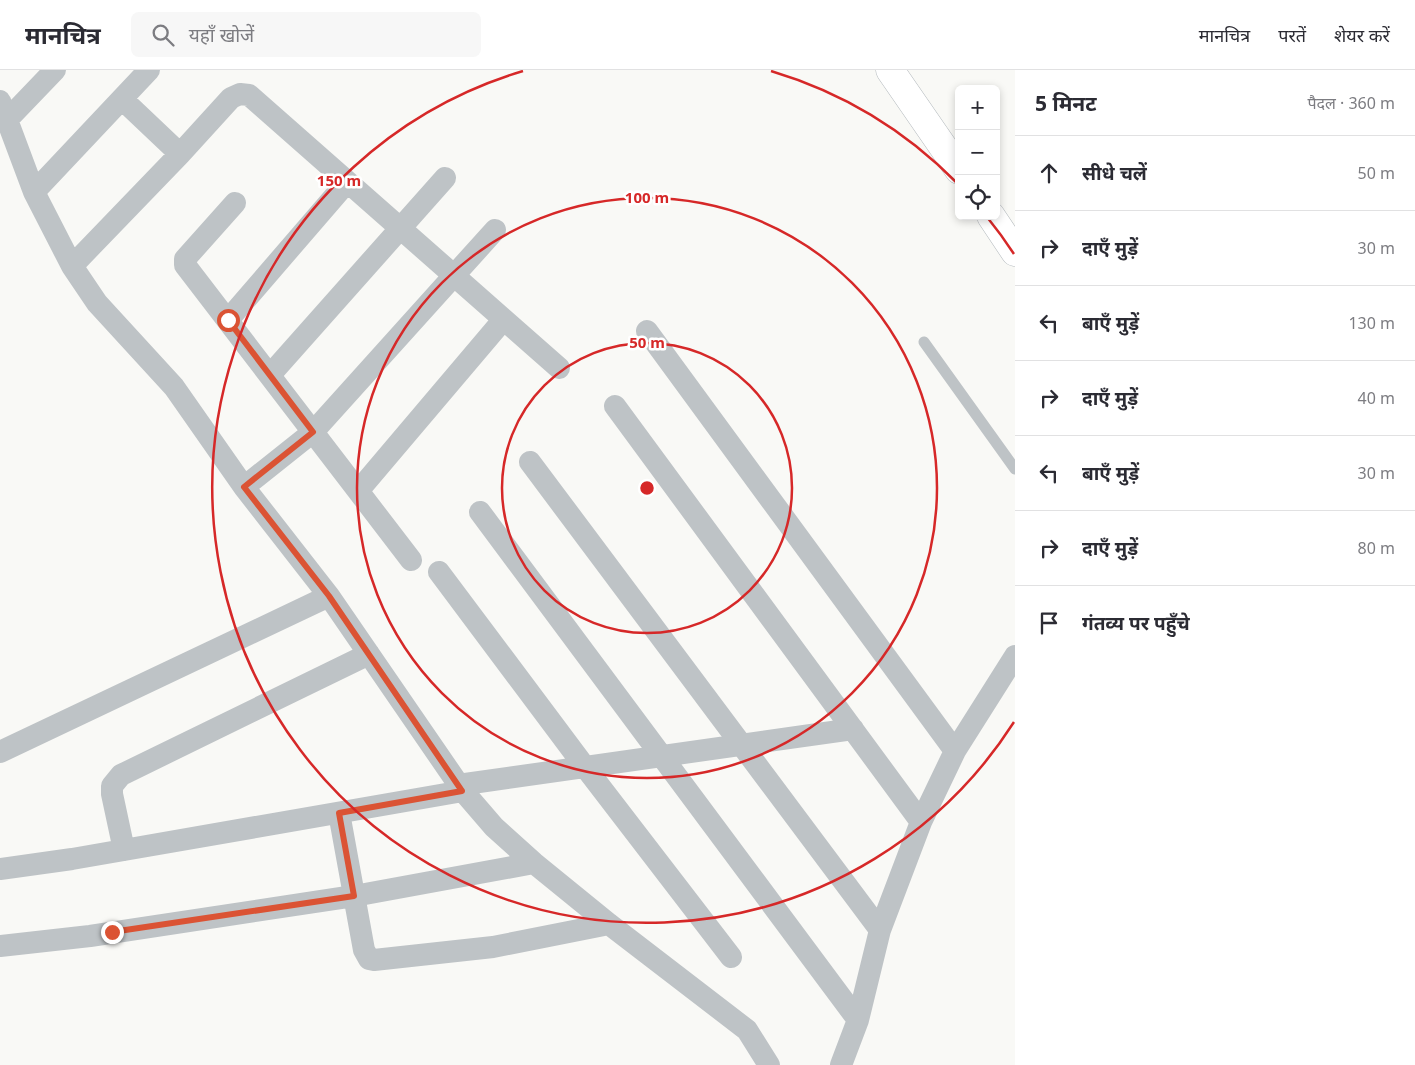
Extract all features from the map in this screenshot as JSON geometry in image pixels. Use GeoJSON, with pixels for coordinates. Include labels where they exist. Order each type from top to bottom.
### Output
{"type":"FeatureCollection","features":[{"type":"Feature","properties":{"kind":"street"},"geometry":{"type":"LineString","coordinates":[[55,70],[4,111],[34,192],[72,266],[97,303],[174,387],[244,487],[329,596],[460,788],[494,827],[534,863],[609,924],[747,1030],[769,1065]]}},
{"type":"Feature","properties":{"kind":"street"},"geometry":{"type":"LineString","coordinates":[[34,192],[149,70]]}},
{"type":"Feature","properties":{"kind":"street"},"geometry":{"type":"LineString","coordinates":[[890,70],[955,164]]}},
{"type":"Feature","properties":{"kind":"street"},"geometry":{"type":"LineString","coordinates":[[72,266],[231,98],[240,94],[249,95],[559,368]]}},
{"type":"Feature","properties":{"kind":"street"},"geometry":{"type":"LineString","coordinates":[[122,99],[180,154]]}},
{"type":"Feature","properties":{"kind":"street"},"geometry":{"type":"LineString","coordinates":[[270,375],[445,178]]}},
{"type":"Feature","properties":{"kind":"street"},"geometry":{"type":"LineString","coordinates":[[228,320],[347,182]]}},
{"type":"Feature","properties":{"kind":"street"},"geometry":{"type":"LineString","coordinates":[[235,203],[184,261],[185,264],[412,560]]}},
{"type":"Feature","properties":{"kind":"street"},"geometry":{"type":"LineString","coordinates":[[994,220],[1015,252]]}},
{"type":"Feature","properties":{"kind":"street"},"geometry":{"type":"LineString","coordinates":[[244,487],[313,432],[495,230]]}},
{"type":"Feature","properties":{"kind":"street"},"geometry":{"type":"LineString","coordinates":[[359,490],[503,320]]}},
{"type":"Feature","properties":{"kind":"street"},"geometry":{"type":"LineString","coordinates":[[647,331],[955,750]]}},
{"type":"Feature","properties":{"kind":"street"},"geometry":{"type":"LineString","coordinates":[[615,406],[921,822]]}},
{"type":"Feature","properties":{"kind":"street"},"geometry":{"type":"LineString","coordinates":[[530,462],[880,930]]}},
{"type":"Feature","properties":{"kind":"street"},"geometry":{"type":"LineString","coordinates":[[480,512],[858,1020]]}},
{"type":"Feature","properties":{"kind":"street"},"geometry":{"type":"LineString","coordinates":[[439,572],[585,767],[731,957]]}},
{"type":"Feature","properties":{"kind":"street"},"geometry":{"type":"LineString","coordinates":[[0,752],[329,596]]}},
{"type":"Feature","properties":{"kind":"street"},"geometry":{"type":"LineString","coordinates":[[124,850],[112,794],[112,786],[121,775],[369,654]]}},
{"type":"Feature","properties":{"kind":"street"},"geometry":{"type":"LineString","coordinates":[[840,1065],[858,1020],[880,930],[921,822],[955,750],[1015,656]]}},
{"type":"Feature","properties":{"kind":"street"},"geometry":{"type":"LineString","coordinates":[[0,869],[339,813],[460,788],[585,767],[852,729]]}},
{"type":"Feature","properties":{"kind":"street"},"geometry":{"type":"LineString","coordinates":[[339,813],[366,956],[369,959],[493,947],[609,924]]}},
{"type":"Feature","properties":{"kind":"street"},"geometry":{"type":"LineString","coordinates":[[0,946],[90,936],[354,896],[534,863]]}},
{"type":"Feature","properties":{"kind":"lane"},"geometry":{"type":"LineString","coordinates":[[924,342],[1015,469]]}},
{"type":"Feature","properties":{"kind":"route"},"geometry":{"type":"LineString","coordinates":[[112,932],[354,896],[339,813],[462,791],[329,596],[244,487],[313,432],[228,320]]}}]}
